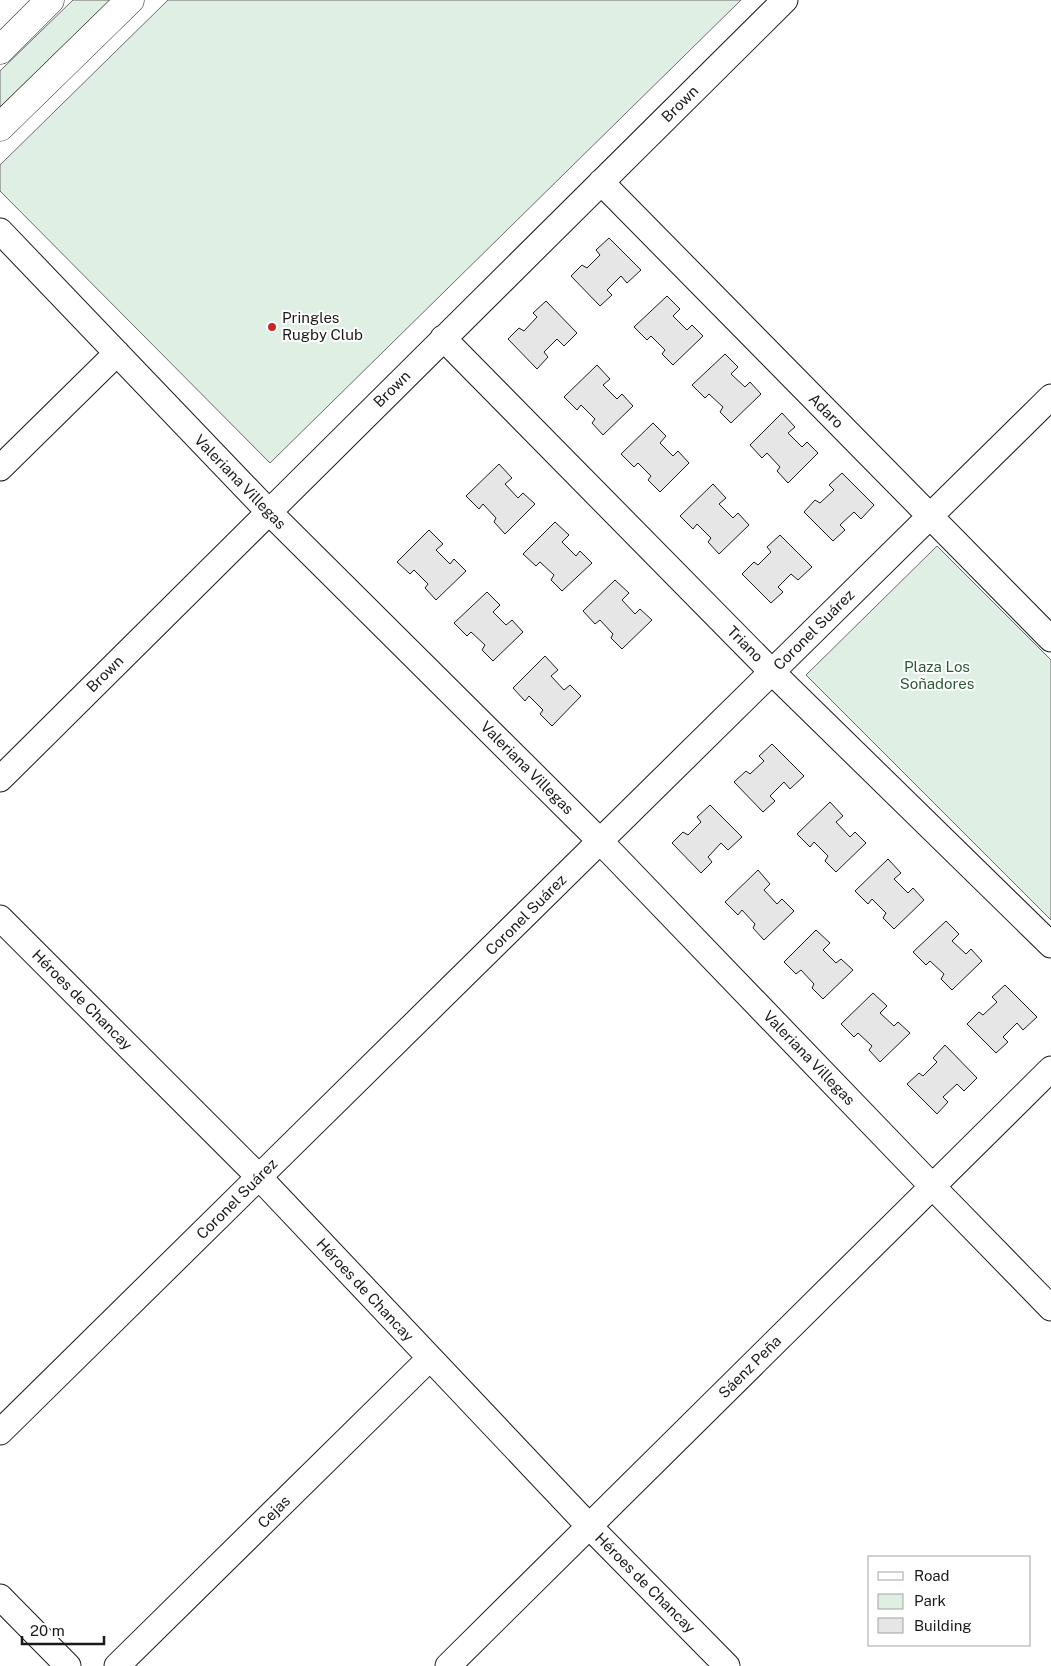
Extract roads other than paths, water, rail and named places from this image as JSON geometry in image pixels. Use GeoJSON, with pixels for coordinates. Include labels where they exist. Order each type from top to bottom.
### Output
{"type":"FeatureCollection","features":[{"type":"Feature","properties":{"kind":"main road"},"geometry":{"type":"LineString","coordinates":[[0,50],[50,0]]}},
{"type":"Feature","properties":{"kind":"main road"},"geometry":{"type":"LineString","coordinates":[[0,127],[130,0]]}},
{"type":"Feature","properties":{"kind":"street","name":"Brown"},"geometry":{"type":"LineString","coordinates":[[0,779],[784,0]]}},
{"type":"Feature","properties":{"kind":"street","name":"Adaro"},"geometry":{"type":"LineString","coordinates":[[601,182],[1051,639]]}},
{"type":"Feature","properties":{"kind":"street","name":"Valeriana Villegas"},"geometry":{"type":"LineString","coordinates":[[0,231],[268,511],[600,841],[1051,1308]]}},
{"type":"Feature","properties":{"kind":"street","name":"Triano"},"geometry":{"type":"LineString","coordinates":[[443,338],[772,672],[1051,945]]}},
{"type":"Feature","properties":{"kind":"street"},"geometry":{"type":"LineString","coordinates":[[0,468],[117,353]]}},
{"type":"Feature","properties":{"kind":"street","name":"Coronel Suárez"},"geometry":{"type":"LineString","coordinates":[[0,1432],[1051,397]]}},
{"type":"Feature","properties":{"kind":"street","name":"Héroes de Chancay"},"geometry":{"type":"LineString","coordinates":[[0,918],[259,1177],[589,1526],[727,1666]]}},
{"type":"Feature","properties":{"kind":"street","name":"Sáenz Peña"},"geometry":{"type":"LineString","coordinates":[[448,1666],[1051,1069]]}},
{"type":"Feature","properties":{"kind":"street","name":"Cejas"},"geometry":{"type":"LineString","coordinates":[[117,1666],[430,1358]]}},
{"type":"Feature","properties":{"kind":"street"},"geometry":{"type":"LineString","coordinates":[[0,1596],[68,1666]]}},
{"type":"Feature","properties":{"kind":"place","name":"Pringles Rugby Club"},"geometry":{"type":"Point","coordinates":[272,327]}},
{"type":"Feature","properties":{"kind":"park label","name":"Plaza Los Soñadores"},"geometry":{"type":"Point","coordinates":[937,676]}}]}
